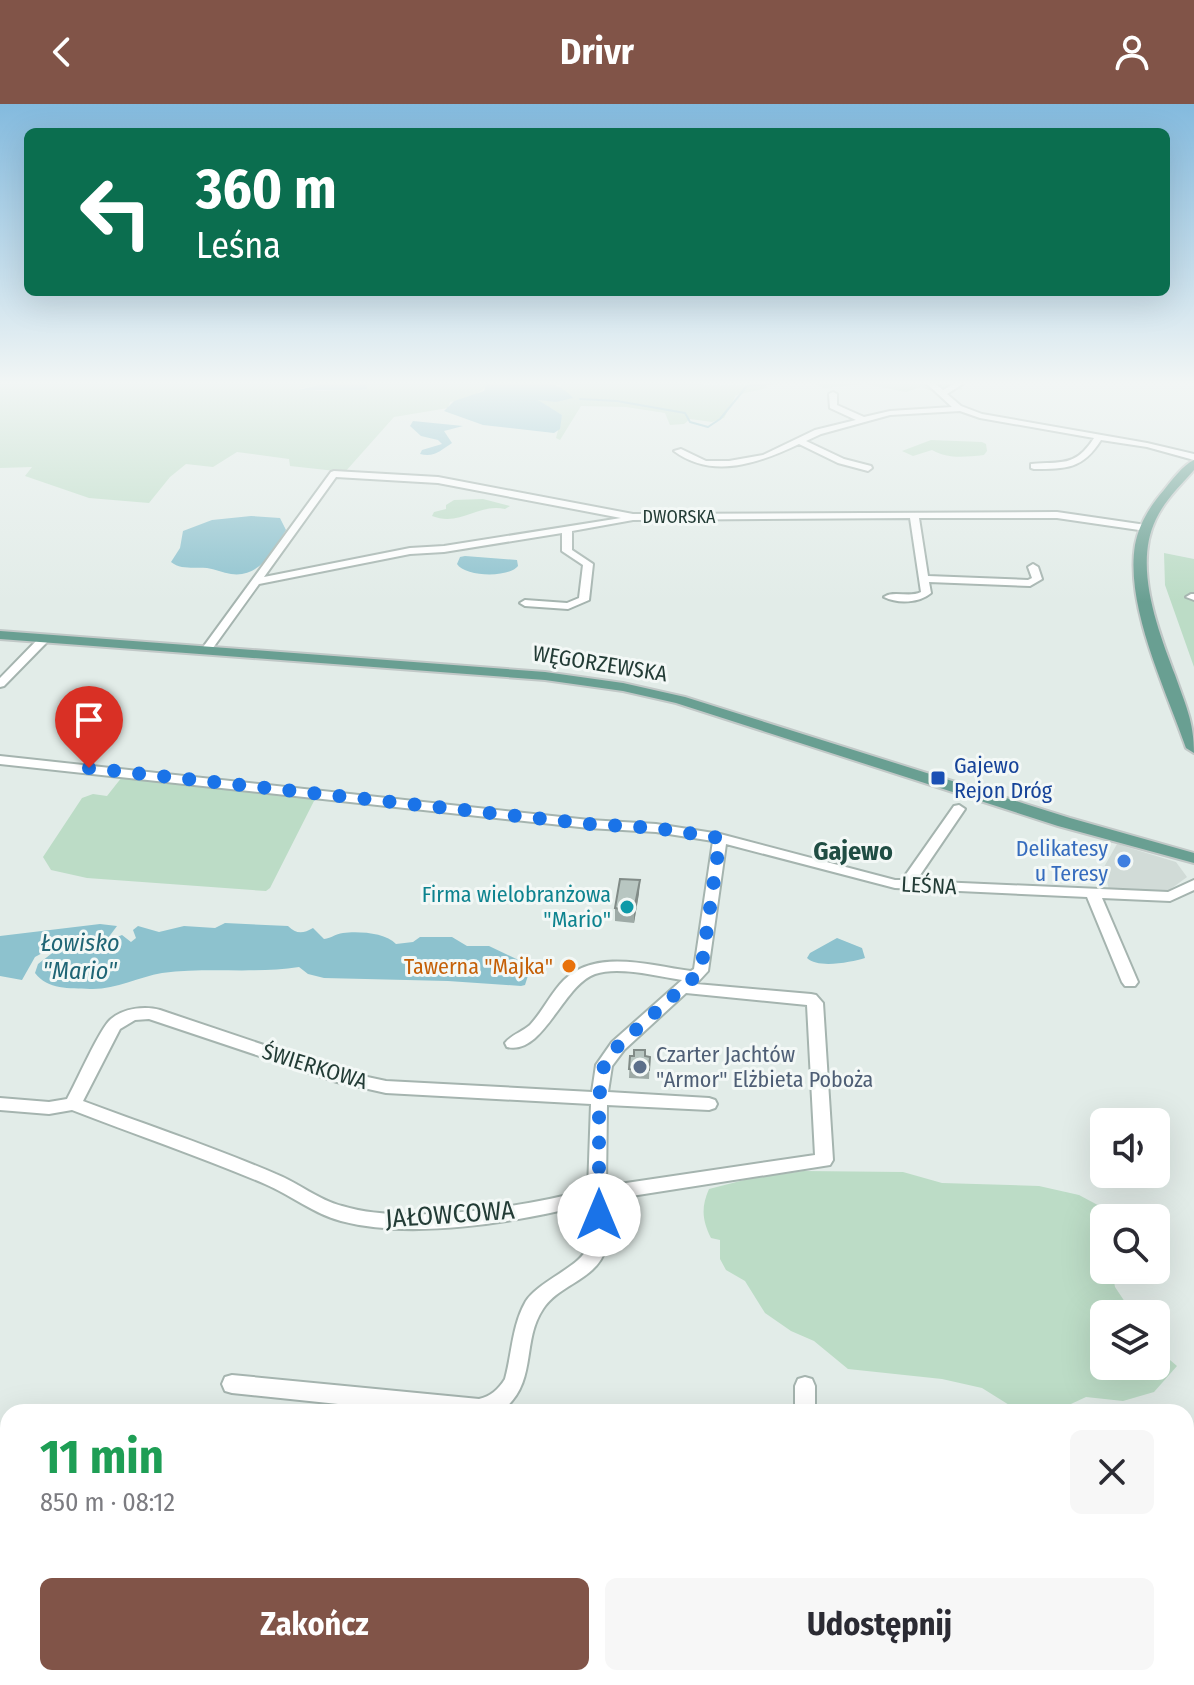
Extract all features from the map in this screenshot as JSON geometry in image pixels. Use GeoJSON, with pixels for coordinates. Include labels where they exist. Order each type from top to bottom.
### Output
{"type":"FeatureCollection","features":[{"type":"Feature","properties":{"kind":"main road"},"geometry":{"type":"LineString","coordinates":[[1194,460],[1159,503],[1146,528],[1139,552],[1142,592],[1194,748]]}},
{"type":"Feature","properties":{"kind":"main road","name":"WĘGORZEWSKA"},"geometry":{"type":"LineString","coordinates":[[0,635],[545,676],[632,688],[680,700],[1194,858]]}},
{"type":"Feature","properties":{"kind":"main road","name":"WĘGORZEWSKA"},"geometry":{"type":"LineString","coordinates":[[1170,853],[1194,864]]}},
{"type":"Feature","properties":{"kind":"street"},"geometry":{"type":"LineString","coordinates":[[686,455],[704,464],[719,465],[770,455]]}},
{"type":"Feature","properties":{"kind":"street"},"geometry":{"type":"LineString","coordinates":[[828,455],[868,468]]}},
{"type":"Feature","properties":{"kind":"street"},"geometry":{"type":"LineString","coordinates":[[1034,466],[1076,462],[1089,455]]}},
{"type":"Feature","properties":{"kind":"street"},"geometry":{"type":"LineString","coordinates":[[1172,455],[1194,460]]}},
{"type":"Feature","properties":{"kind":"street"},"geometry":{"type":"LineString","coordinates":[[206,650],[334,474],[438,480],[633,517]]}},
{"type":"Feature","properties":{"kind":"street"},"geometry":{"type":"LineString","coordinates":[[889,597],[922,597],[926,593],[914,515]]}},
{"type":"Feature","properties":{"kind":"street","name":"DWORSKA"},"geometry":{"type":"LineString","coordinates":[[255,582],[410,551],[444,549],[627,521],[633,517],[1073,515],[1146,528]]}},
{"type":"Feature","properties":{"kind":"street"},"geometry":{"type":"LineString","coordinates":[[525,603],[568,606],[584,600],[588,564],[567,551],[567,530]]}},
{"type":"Feature","properties":{"kind":"street"},"geometry":{"type":"LineString","coordinates":[[923,579],[1030,583],[1037,579],[1033,567]]}},
{"type":"Feature","properties":{"kind":"street"},"geometry":{"type":"LineString","coordinates":[[0,684],[45,638]]}},
{"type":"Feature","properties":{"kind":"street","name":"LEŚNA"},"geometry":{"type":"LineString","coordinates":[[0,760],[589,824],[656,828],[720,838],[866,878],[906,885],[1170,897],[1194,884]]}},
{"type":"Feature","properties":{"kind":"street"},"geometry":{"type":"LineString","coordinates":[[906,885],[959,809]]}},
{"type":"Feature","properties":{"kind":"street"},"geometry":{"type":"LineString","coordinates":[[499,1404],[508,1397],[514,1384],[531,1310],[538,1300],[591,1261],[599,1237],[599,1098],[607,1059],[690,982],[704,962],[720,838]]}},
{"type":"Feature","properties":{"kind":"street"},"geometry":{"type":"LineString","coordinates":[[1093,894],[1130,982]]}},
{"type":"Feature","properties":{"kind":"street"},"geometry":{"type":"LineString","coordinates":[[513,1043],[529,1036],[572,980],[593,968],[690,982]]}},
{"type":"Feature","properties":{"kind":"street","name":"JAŁOWCOWA"},"geometry":{"type":"LineString","coordinates":[[0,1104],[49,1108],[73,1104],[271,1179],[311,1204],[345,1215],[382,1221],[433,1220],[565,1204],[599,1194],[824,1160],[815,1003],[811,999],[690,982]]}},
{"type":"Feature","properties":{"kind":"street","name":"ŚWIERKOWA"},"geometry":{"type":"LineString","coordinates":[[73,1104],[114,1025],[123,1018],[144,1013],[367,1083],[411,1089],[709,1104]]}},
{"type":"Feature","properties":{"kind":"street"},"geometry":{"type":"LineString","coordinates":[[232,1384],[430,1404]]}},
{"type":"Feature","properties":{"kind":"street"},"geometry":{"type":"LineString","coordinates":[[805,1386],[805,1404]]}},
{"type":"Feature","properties":{"kind":"shaded area"},"geometry":{"type":"Polygon","coordinates":[[[1117,844],[1176,862],[1187,877],[1168,891],[1157,893],[1109,890],[1104,867],[1117,844]]]}},
{"type":"Feature","properties":{"kind":"green space"},"geometry":{"type":"Polygon","coordinates":[[[0,455],[233,455],[213,467],[186,464],[170,477],[149,503],[89,498],[25,476],[32,467],[0,468],[0,455]]]}},
{"type":"Feature","properties":{"kind":"green space"},"geometry":{"type":"Polygon","coordinates":[[[258,455],[360,455],[345,472],[290,466],[289,459],[258,455]]]}},
{"type":"Feature","properties":{"kind":"green space"},"geometry":{"type":"Polygon","coordinates":[[[943,455],[984,455],[963,457],[943,455]]]}},
{"type":"Feature","properties":{"kind":"green space"},"geometry":{"type":"Polygon","coordinates":[[[483,499],[510,506],[451,519],[432,516],[434,512],[446,509],[446,505],[454,500],[483,499]]]}},
{"type":"Feature","properties":{"kind":"green space"},"geometry":{"type":"Polygon","coordinates":[[[1164,553],[1194,559],[1194,667],[1165,585],[1164,553]]]}},
{"type":"Feature","properties":{"kind":"green space"},"geometry":{"type":"Polygon","coordinates":[[[122,777],[315,799],[266,891],[87,878],[51,870],[43,857],[82,798],[93,794],[107,796],[122,777]]]}},
{"type":"Feature","properties":{"kind":"green space"},"geometry":{"type":"Polygon","coordinates":[[[803,1171],[903,1172],[942,1183],[1039,1186],[1079,1195],[1096,1204],[1090,1204],[1090,1284],[1114,1284],[1124,1300],[1090,1300],[1090,1380],[1165,1380],[1154,1392],[1123,1401],[1086,1397],[1071,1404],[1008,1404],[982,1388],[942,1379],[848,1369],[814,1341],[791,1331],[765,1313],[745,1281],[726,1270],[720,1259],[720,1240],[711,1238],[704,1219],[709,1189],[748,1179],[803,1171]]]}},
{"type":"Feature","properties":{"kind":"green space"},"geometry":{"type":"Polygon","coordinates":[[[1170,1360],[1177,1366],[1170,1374],[1170,1360]]]}},
{"type":"Feature","properties":{"kind":"water"},"geometry":{"type":"Polygon","coordinates":[[[251,516],[280,518],[286,530],[271,554],[250,572],[231,574],[207,568],[183,567],[171,562],[180,548],[183,531],[212,520],[251,516]]]}},
{"type":"Feature","properties":{"kind":"water"},"geometry":{"type":"Polygon","coordinates":[[[460,557],[517,560],[518,566],[506,573],[477,574],[457,564],[460,557]]]}},
{"type":"Feature","properties":{"kind":"water","name":"Łowisko \"Mario\""},"geometry":{"type":"Polygon","coordinates":[[[225,923],[288,926],[300,932],[313,928],[324,939],[357,932],[386,937],[396,944],[413,942],[420,937],[452,937],[467,946],[489,946],[531,966],[525,985],[521,986],[324,978],[308,974],[299,967],[162,973],[90,989],[60,987],[40,979],[35,973],[38,964],[51,954],[46,951],[35,957],[22,980],[0,976],[0,936],[100,924],[117,926],[105,942],[122,935],[131,942],[136,938],[133,930],[138,926],[159,932],[184,926],[215,928],[225,923]]]}},
{"type":"Feature","properties":{"kind":"water"},"geometry":{"type":"Polygon","coordinates":[[[837,938],[862,948],[865,958],[827,964],[807,958],[810,953],[837,938]]]}},
{"type":"Feature","properties":{"kind":"building"},"geometry":{"type":"Polygon","coordinates":[[[620,879],[640,880],[634,910],[615,908],[620,879]]]}},
{"type":"Feature","properties":{"kind":"building"},"geometry":{"type":"Polygon","coordinates":[[[634,1050],[645,1050],[645,1056],[650,1057],[649,1070],[629,1069],[634,1050]]]}},
{"type":"Feature","properties":{"kind":"place","name":"Gajewo Rejon Dróg"},"geometry":{"type":"Point","coordinates":[938,778]}},
{"type":"Feature","properties":{"kind":"place","name":"Delikatesy u Teresy"},"geometry":{"type":"Point","coordinates":[1124,861]}},
{"type":"Feature","properties":{"kind":"place","name":"Firma wielobranżowa \"Mario\""},"geometry":{"type":"Point","coordinates":[627,907]}},
{"type":"Feature","properties":{"kind":"place","name":"Tawerna \"Majka\""},"geometry":{"type":"Point","coordinates":[569,966]}},
{"type":"Feature","properties":{"kind":"place","name":"Czarter Jachtów \"Armor\" Elżbieta Poboża"},"geometry":{"type":"Point","coordinates":[640,1067]}},
{"type":"Feature","properties":{"kind":"district","name":"Gajewo"},"geometry":{"type":"Point","coordinates":[853,851]}},
{"type":"Feature","properties":{"kind":"route"},"geometry":{"type":"LineString","coordinates":[[89,768],[589,824],[629,825],[720,838],[701,971],[618,1046],[604,1065],[599,1098],[599,1215]]}}]}
